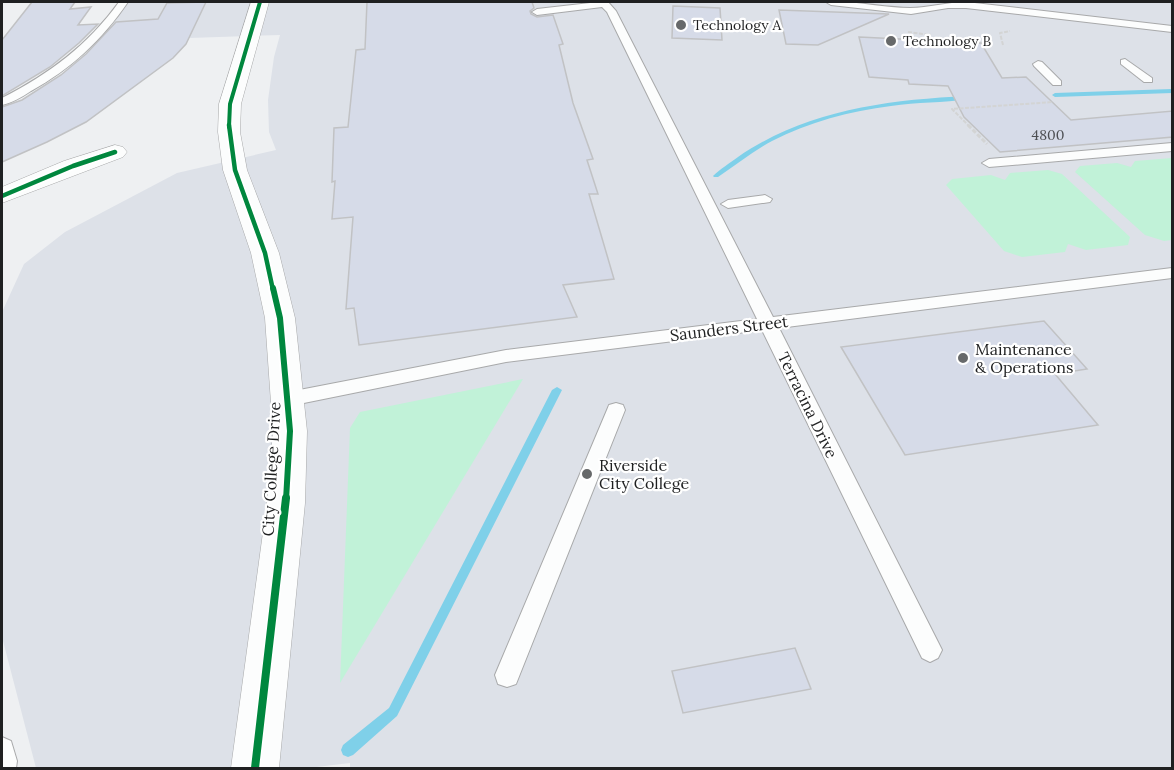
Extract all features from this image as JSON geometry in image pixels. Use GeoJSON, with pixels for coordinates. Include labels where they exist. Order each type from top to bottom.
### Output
{"type":"FeatureCollection","features":[{"type":"Feature","properties":{"kind":"street","name":"City College Drive"},"geometry":{"type":"LineString","coordinates":[[255,768],[286,502],[289,399],[278,307],[265,253],[235,170],[229,132],[230,104],[261,2]]}},
{"type":"Feature","properties":{"kind":"street"},"geometry":{"type":"LineString","coordinates":[[2,196],[73,166],[115,152]]}},
{"type":"Feature","properties":{"kind":"lane"},"geometry":{"type":"LineString","coordinates":[[2,102],[63,66],[92,43],[123,2]]}},
{"type":"Feature","properties":{"kind":"lane"},"geometry":{"type":"LineString","coordinates":[[831,2],[911,12],[957,4],[1173,29]]}},
{"type":"Feature","properties":{"kind":"lane"},"geometry":{"type":"LineString","coordinates":[[537,12],[558,5],[603,3]]}},
{"type":"Feature","properties":{"kind":"lane","name":"Terracina Drive"},"geometry":{"type":"LineString","coordinates":[[603,3],[611,10],[626,38],[930,650]]}},
{"type":"Feature","properties":{"kind":"lane"},"geometry":{"type":"LineString","coordinates":[[1125,62],[1148,80]]}},
{"type":"Feature","properties":{"kind":"lane"},"geometry":{"type":"LineString","coordinates":[[1038,64],[1057,82]]}},
{"type":"Feature","properties":{"kind":"lane"},"geometry":{"type":"LineString","coordinates":[[989,163],[1173,147]]}},
{"type":"Feature","properties":{"kind":"lane"},"geometry":{"type":"LineString","coordinates":[[728,204],[765,200]]}},
{"type":"Feature","properties":{"kind":"lane","name":"Saunders Street"},"geometry":{"type":"LineString","coordinates":[[289,399],[506,356],[1173,273]]}},
{"type":"Feature","properties":{"kind":"lane"},"geometry":{"type":"LineString","coordinates":[[507,675],[616,410]]}},
{"type":"Feature","properties":{"kind":"lane"},"geometry":{"type":"LineString","coordinates":[[2,750],[3,768]]}},
{"type":"Feature","properties":{"kind":"path"},"geometry":{"type":"LineString","coordinates":[[992,148],[952,109],[1046,102]]}},
{"type":"Feature","properties":{"kind":"shaded area","name":"Riverside City College"},"geometry":{"type":"Polygon","coordinates":[[[129,2],[1172,2],[1172,768],[350,768],[350,763],[308,768],[36,768],[2,637],[2,312],[24,264],[65,232],[177,173],[276,150],[269,132],[268,100],[274,57],[280,35],[100,41],[129,2]]]}},
{"type":"Feature","properties":{"kind":"green space"},"geometry":{"type":"Polygon","coordinates":[[[1172,158],[1172,240],[1164,241],[1145,235],[1075,172],[1080,166],[1117,163],[1131,167],[1135,161],[1172,158]]]}},
{"type":"Feature","properties":{"kind":"green space"},"geometry":{"type":"Polygon","coordinates":[[[1048,170],[1062,174],[1130,237],[1128,245],[1086,250],[1068,244],[1065,252],[1022,257],[1004,251],[946,185],[952,179],[991,175],[1005,180],[1010,173],[1048,170]]]}},
{"type":"Feature","properties":{"kind":"green space"},"geometry":{"type":"Polygon","coordinates":[[[523,379],[340,683],[350,428],[360,412],[523,379]]]}},
{"type":"Feature","properties":{"kind":"building"},"geometry":{"type":"Polygon","coordinates":[[[32,2],[75,2],[70,9],[91,7],[78,25],[98,24],[50,67],[2,96],[2,40],[32,2]]]}},
{"type":"Feature","properties":{"kind":"building"},"geometry":{"type":"Polygon","coordinates":[[[206,2],[186,44],[173,58],[86,122],[2,162],[2,107],[22,100],[61,75],[86,54],[116,22],[158,19],[167,3],[206,2]]]}},
{"type":"Feature","properties":{"kind":"building"},"geometry":{"type":"Polygon","coordinates":[[[367,2],[532,2],[534,8],[530,11],[531,14],[537,17],[553,15],[563,44],[559,45],[573,103],[593,159],[587,160],[598,194],[589,194],[614,279],[563,285],[577,317],[359,345],[354,308],[346,309],[353,217],[332,219],[335,181],[332,182],[334,128],[348,127],[356,50],[365,49],[367,2]]]}},
{"type":"Feature","properties":{"kind":"building"},"geometry":{"type":"Polygon","coordinates":[[[673,6],[720,8],[722,40],[672,38],[673,6]]]}},
{"type":"Feature","properties":{"kind":"building"},"geometry":{"type":"Polygon","coordinates":[[[779,10],[889,14],[818,45],[786,44],[779,10]]]}},
{"type":"Feature","properties":{"kind":"building"},"geometry":{"type":"Polygon","coordinates":[[[859,37],[981,43],[1002,78],[1026,77],[1071,120],[1173,111],[1173,137],[1000,152],[964,117],[948,86],[909,84],[908,80],[869,77],[859,37]]]}},
{"type":"Feature","properties":{"kind":"building"},"geometry":{"type":"Polygon","coordinates":[[[1044,321],[1087,369],[1055,374],[1098,425],[905,455],[841,347],[1044,321]]]}},
{"type":"Feature","properties":{"kind":"building"},"geometry":{"type":"Polygon","coordinates":[[[795,648],[811,689],[683,713],[672,671],[795,648]]]}},
{"type":"Feature","properties":{"kind":"waterway"},"geometry":{"type":"LineString","coordinates":[[1055,95],[1172,91]]}},
{"type":"Feature","properties":{"kind":"waterway"},"geometry":{"type":"LineString","coordinates":[[716,176],[763,144],[817,120],[891,104],[967,98]]}},
{"type":"Feature","properties":{"kind":"waterway"},"geometry":{"type":"LineString","coordinates":[[348,750],[393,712],[557,390]]}},
{"type":"Feature","properties":{"kind":"cycle path"},"geometry":{"type":"LineString","coordinates":[[255,768],[286,503],[290,431],[280,318],[265,253],[235,170],[229,132],[230,104],[260,2]]}},
{"type":"Feature","properties":{"kind":"cycle path"},"geometry":{"type":"LineString","coordinates":[[2,196],[73,166],[115,152]]}},
{"type":"Feature","properties":{"kind":"place","name":"Technology A"},"geometry":{"type":"Point","coordinates":[681,25]}},
{"type":"Feature","properties":{"kind":"place","name":"Technology B"},"geometry":{"type":"Point","coordinates":[891,41]}},
{"type":"Feature","properties":{"kind":"place","name":"Maintenance & Operations"},"geometry":{"type":"Point","coordinates":[963,358]}},
{"type":"Feature","properties":{"kind":"place","name":"Riverside City College"},"geometry":{"type":"Point","coordinates":[587,474]}}]}
